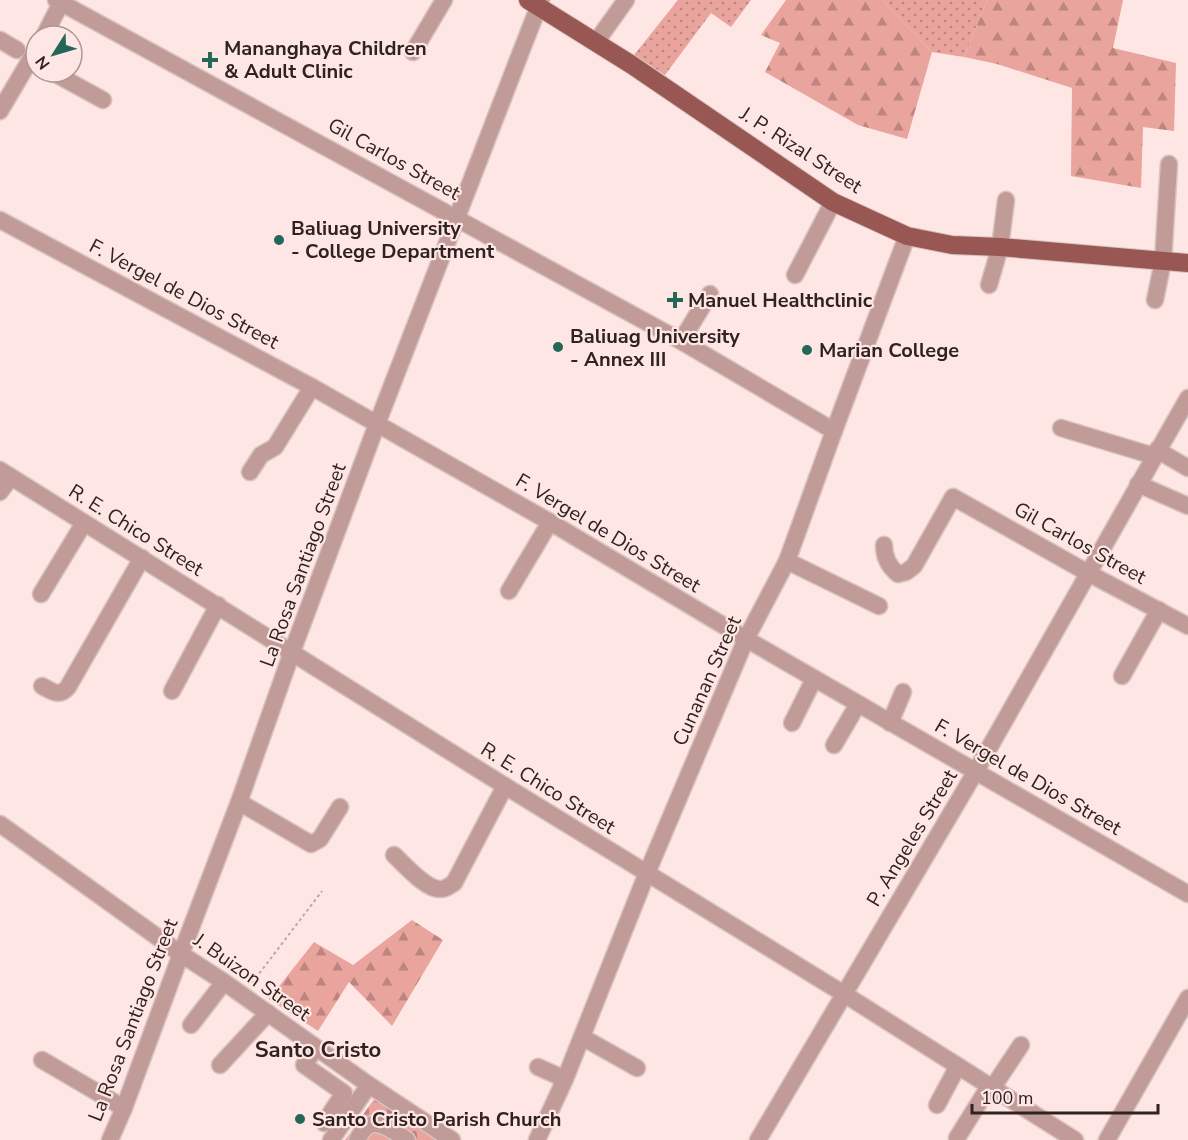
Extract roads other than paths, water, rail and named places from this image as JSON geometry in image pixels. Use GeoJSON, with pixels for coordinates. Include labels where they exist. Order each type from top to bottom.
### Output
{"type":"FeatureCollection","features":[{"type":"Feature","properties":{"kind":"main road","name":"J. P. Rizal Street"},"geometry":{"type":"LineString","coordinates":[[536,2],[833,202],[907,236],[952,245],[1188,262]]}},
{"type":"Feature","properties":{"kind":"street"},"geometry":{"type":"LineString","coordinates":[[413,52],[444,0]]}},
{"type":"Feature","properties":{"kind":"street"},"geometry":{"type":"LineString","coordinates":[[596,42],[626,0]]}},
{"type":"Feature","properties":{"kind":"street"},"geometry":{"type":"LineString","coordinates":[[49,24],[59,1]]}},
{"type":"Feature","properties":{"kind":"street","name":"Gil Carlos Street"},"geometry":{"type":"LineString","coordinates":[[59,1],[681,341],[834,431]]}},
{"type":"Feature","properties":{"kind":"street","name":"La Rosa Santiago Street"},"geometry":{"type":"LineString","coordinates":[[110,1140],[239,802],[292,652],[536,2]]}},
{"type":"Feature","properties":{"kind":"street"},"geometry":{"type":"LineString","coordinates":[[0,40],[16,50]]}},
{"type":"Feature","properties":{"kind":"street"},"geometry":{"type":"LineString","coordinates":[[0,111],[24,74]]}},
{"type":"Feature","properties":{"kind":"street"},"geometry":{"type":"LineString","coordinates":[[75,84],[103,99]]}},
{"type":"Feature","properties":{"kind":"street"},"geometry":{"type":"LineString","coordinates":[[1155,300],[1163,261],[1169,164]]}},
{"type":"Feature","properties":{"kind":"street"},"geometry":{"type":"LineString","coordinates":[[989,285],[1000,247],[1006,200]]}},
{"type":"Feature","properties":{"kind":"street"},"geometry":{"type":"LineString","coordinates":[[795,275],[833,202]]}},
{"type":"Feature","properties":{"kind":"street","name":"F. Vergel de Dios Street"},"geometry":{"type":"LineString","coordinates":[[0,220],[312,387],[550,522],[814,679],[1188,894]]}},
{"type":"Feature","properties":{"kind":"street","name":"Cunanan Street"},"geometry":{"type":"LineString","coordinates":[[537,1140],[565,1079],[647,873],[746,639],[788,561],[907,236]]}},
{"type":"Feature","properties":{"kind":"street"},"geometry":{"type":"LineString","coordinates":[[681,341],[710,294]]}},
{"type":"Feature","properties":{"kind":"street"},"geometry":{"type":"LineString","coordinates":[[250,472],[261,455],[275,447],[312,387]]}},
{"type":"Feature","properties":{"kind":"street","name":"P. Angeles Street"},"geometry":{"type":"LineString","coordinates":[[758,1140],[976,771],[1188,398]]}},
{"type":"Feature","properties":{"kind":"street"},"geometry":{"type":"LineString","coordinates":[[1061,428],[1156,453],[1188,468]]}},
{"type":"Feature","properties":{"kind":"street"},"geometry":{"type":"LineString","coordinates":[[0,492],[5,473]]}},
{"type":"Feature","properties":{"kind":"street","name":"R. E. Chico Street"},"geometry":{"type":"LineString","coordinates":[[5,473],[505,786],[992,1086],[1075,1140]]}},
{"type":"Feature","properties":{"kind":"street"},"geometry":{"type":"LineString","coordinates":[[1138,484],[1188,506]]}},
{"type":"Feature","properties":{"kind":"street","name":"Gil Carlos Street"},"geometry":{"type":"LineString","coordinates":[[884,545],[884,554],[891,568],[898,574],[906,572],[914,566],[953,497],[1188,626]]}},
{"type":"Feature","properties":{"kind":"street"},"geometry":{"type":"LineString","coordinates":[[509,591],[550,522]]}},
{"type":"Feature","properties":{"kind":"street"},"geometry":{"type":"LineString","coordinates":[[41,594],[84,523]]}},
{"type":"Feature","properties":{"kind":"street"},"geometry":{"type":"LineString","coordinates":[[42,686],[58,693],[68,687],[142,558]]}},
{"type":"Feature","properties":{"kind":"street"},"geometry":{"type":"LineString","coordinates":[[788,561],[879,606]]}},
{"type":"Feature","properties":{"kind":"street"},"geometry":{"type":"LineString","coordinates":[[172,691],[218,606]]}},
{"type":"Feature","properties":{"kind":"street"},"geometry":{"type":"LineString","coordinates":[[1122,676],[1159,610]]}},
{"type":"Feature","properties":{"kind":"street"},"geometry":{"type":"LineString","coordinates":[[792,723],[814,679]]}},
{"type":"Feature","properties":{"kind":"street"},"geometry":{"type":"LineString","coordinates":[[890,723],[903,692]]}},
{"type":"Feature","properties":{"kind":"street"},"geometry":{"type":"LineString","coordinates":[[834,745],[858,704]]}},
{"type":"Feature","properties":{"kind":"street"},"geometry":{"type":"LineString","coordinates":[[394,855],[429,887],[439,890],[454,883],[505,786]]}},
{"type":"Feature","properties":{"kind":"street"},"geometry":{"type":"LineString","coordinates":[[239,802],[311,844],[320,839],[340,807]]}},
{"type":"Feature","properties":{"kind":"street","name":"J. Buizon Street"},"geometry":{"type":"LineString","coordinates":[[0,824],[181,954],[447,1139]]}},
{"type":"Feature","properties":{"kind":"street"},"geometry":{"type":"LineString","coordinates":[[191,1025],[224,982]]}},
{"type":"Feature","properties":{"kind":"street"},"geometry":{"type":"LineString","coordinates":[[1107,1140],[1188,998]]}},
{"type":"Feature","properties":{"kind":"street"},"geometry":{"type":"LineString","coordinates":[[220,1065],[268,1013]]}},
{"type":"Feature","properties":{"kind":"street"},"geometry":{"type":"LineString","coordinates":[[582,1037],[637,1068]]}},
{"type":"Feature","properties":{"kind":"street"},"geometry":{"type":"LineString","coordinates":[[957,1138],[1021,1045]]}},
{"type":"Feature","properties":{"kind":"street"},"geometry":{"type":"LineString","coordinates":[[315,1048],[304,1065],[344,1093],[324,1123]]}},
{"type":"Feature","properties":{"kind":"street"},"geometry":{"type":"LineString","coordinates":[[42,1060],[124,1108]]}},
{"type":"Feature","properties":{"kind":"street"},"geometry":{"type":"LineString","coordinates":[[937,1105],[958,1066]]}},
{"type":"Feature","properties":{"kind":"street"},"geometry":{"type":"LineString","coordinates":[[537,1067],[565,1079]]}},
{"type":"Feature","properties":{"kind":"street"},"geometry":{"type":"LineString","coordinates":[[331,1140],[369,1086]]}},
{"type":"Feature","properties":{"kind":"street"},"geometry":{"type":"LineString","coordinates":[[357,1140],[364,1129],[371,1124],[379,1124],[386,1126],[406,1140]]}},
{"type":"Feature","properties":{"kind":"place","name":"Mananghaya Children & Adult Clinic"},"geometry":{"type":"Point","coordinates":[210,60]}},
{"type":"Feature","properties":{"kind":"place","name":"Baliuag University - College Department"},"geometry":{"type":"Point","coordinates":[279,240]}},
{"type":"Feature","properties":{"kind":"place","name":"Manuel Healthclinic"},"geometry":{"type":"Point","coordinates":[675,300]}},
{"type":"Feature","properties":{"kind":"place","name":"Baliuag University - Annex III"},"geometry":{"type":"Point","coordinates":[558,347]}},
{"type":"Feature","properties":{"kind":"place","name":"Marian College"},"geometry":{"type":"Point","coordinates":[807,350]}},
{"type":"Feature","properties":{"kind":"place","name":"Santo Cristo Parish Church"},"geometry":{"type":"Point","coordinates":[300,1119]}},
{"type":"Feature","properties":{"kind":"district","name":"Santo Cristo"},"geometry":{"type":"Point","coordinates":[318,1050]}}]}
